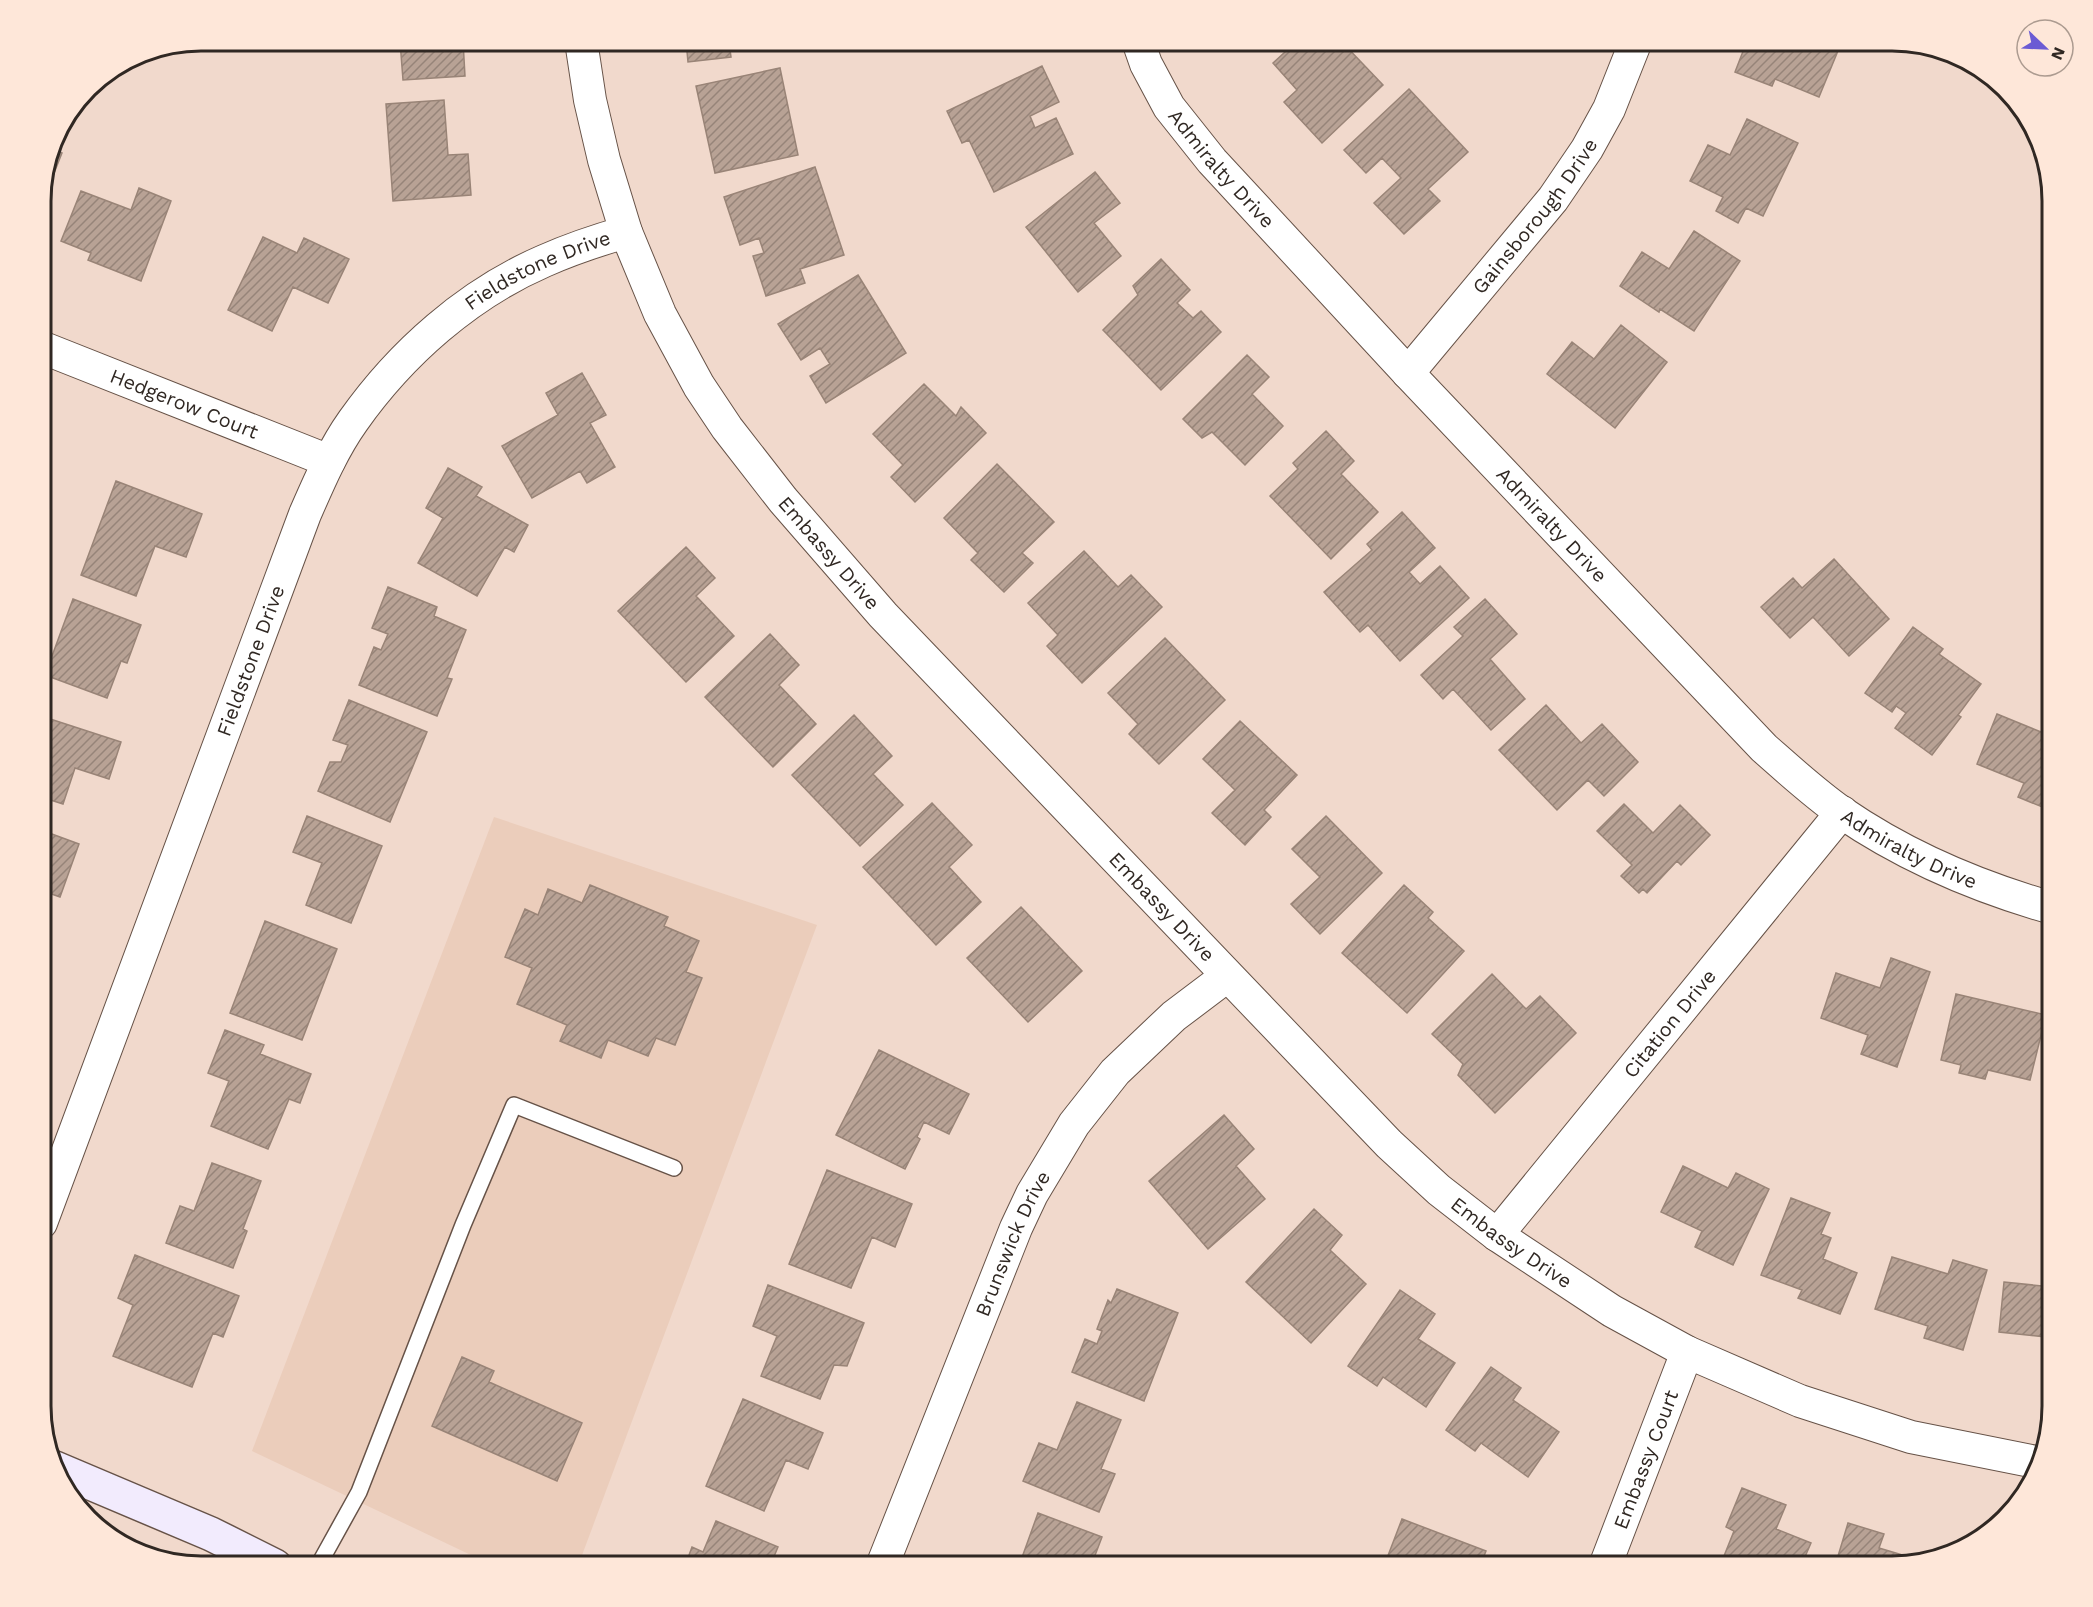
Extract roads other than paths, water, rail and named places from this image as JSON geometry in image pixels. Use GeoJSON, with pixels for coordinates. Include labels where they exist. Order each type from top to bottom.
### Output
{"type":"FeatureCollection","features":[{"type":"Feature","properties":{"kind":"main road"},"geometry":{"type":"LineString","coordinates":[[68,1473],[211,1534],[255,1556]]}},
{"type":"Feature","properties":{"kind":"street","name":"Embassy Drive"},"geometry":{"type":"LineString","coordinates":[[583,51],[590,100],[604,160],[626,232],[660,314],[699,386],[727,428],[783,500],[883,615],[1389,1144],[1439,1190],[1497,1235],[1612,1311],[1687,1352],[1800,1401],[1911,1437],[2032,1461]]}},
{"type":"Feature","properties":{"kind":"street","name":"Admiralty Drive"},"geometry":{"type":"LineString","coordinates":[[1142,51],[1146,64],[1169,107],[1212,161],[1408,373],[1764,748],[1802,782],[1842,812],[1887,840],[1948,872],[2016,898],[2042,905]]}},
{"type":"Feature","properties":{"kind":"street","name":"Gainsborough Drive"},"geometry":{"type":"LineString","coordinates":[[1408,373],[1553,199],[1587,149],[1609,109],[1632,51]]}},
{"type":"Feature","properties":{"kind":"street","name":"Fieldstone Drive"},"geometry":{"type":"LineString","coordinates":[[51,1196],[304,514],[329,461],[352,422],[409,354],[454,315],[503,282],[543,261],[626,232]]}},
{"type":"Feature","properties":{"kind":"street","name":"Hedgerow Court"},"geometry":{"type":"LineString","coordinates":[[51,351],[329,461]]}},
{"type":"Feature","properties":{"kind":"street","name":"Citation Drive"},"geometry":{"type":"LineString","coordinates":[[1497,1235],[1842,812]]}},
{"type":"Feature","properties":{"kind":"street","name":"Brunswick Drive"},"geometry":{"type":"LineString","coordinates":[[886,1556],[1016,1228],[1032,1194],[1074,1124],[1115,1072],[1174,1016],[1227,976]]}},
{"type":"Feature","properties":{"kind":"street","name":"Embassy Court"},"geometry":{"type":"LineString","coordinates":[[1609,1556],[1687,1352]]}},
{"type":"Feature","properties":{"kind":"lane"},"geometry":{"type":"LineString","coordinates":[[324,1556],[359,1492],[463,1225],[514,1105],[674,1168]]}}]}
